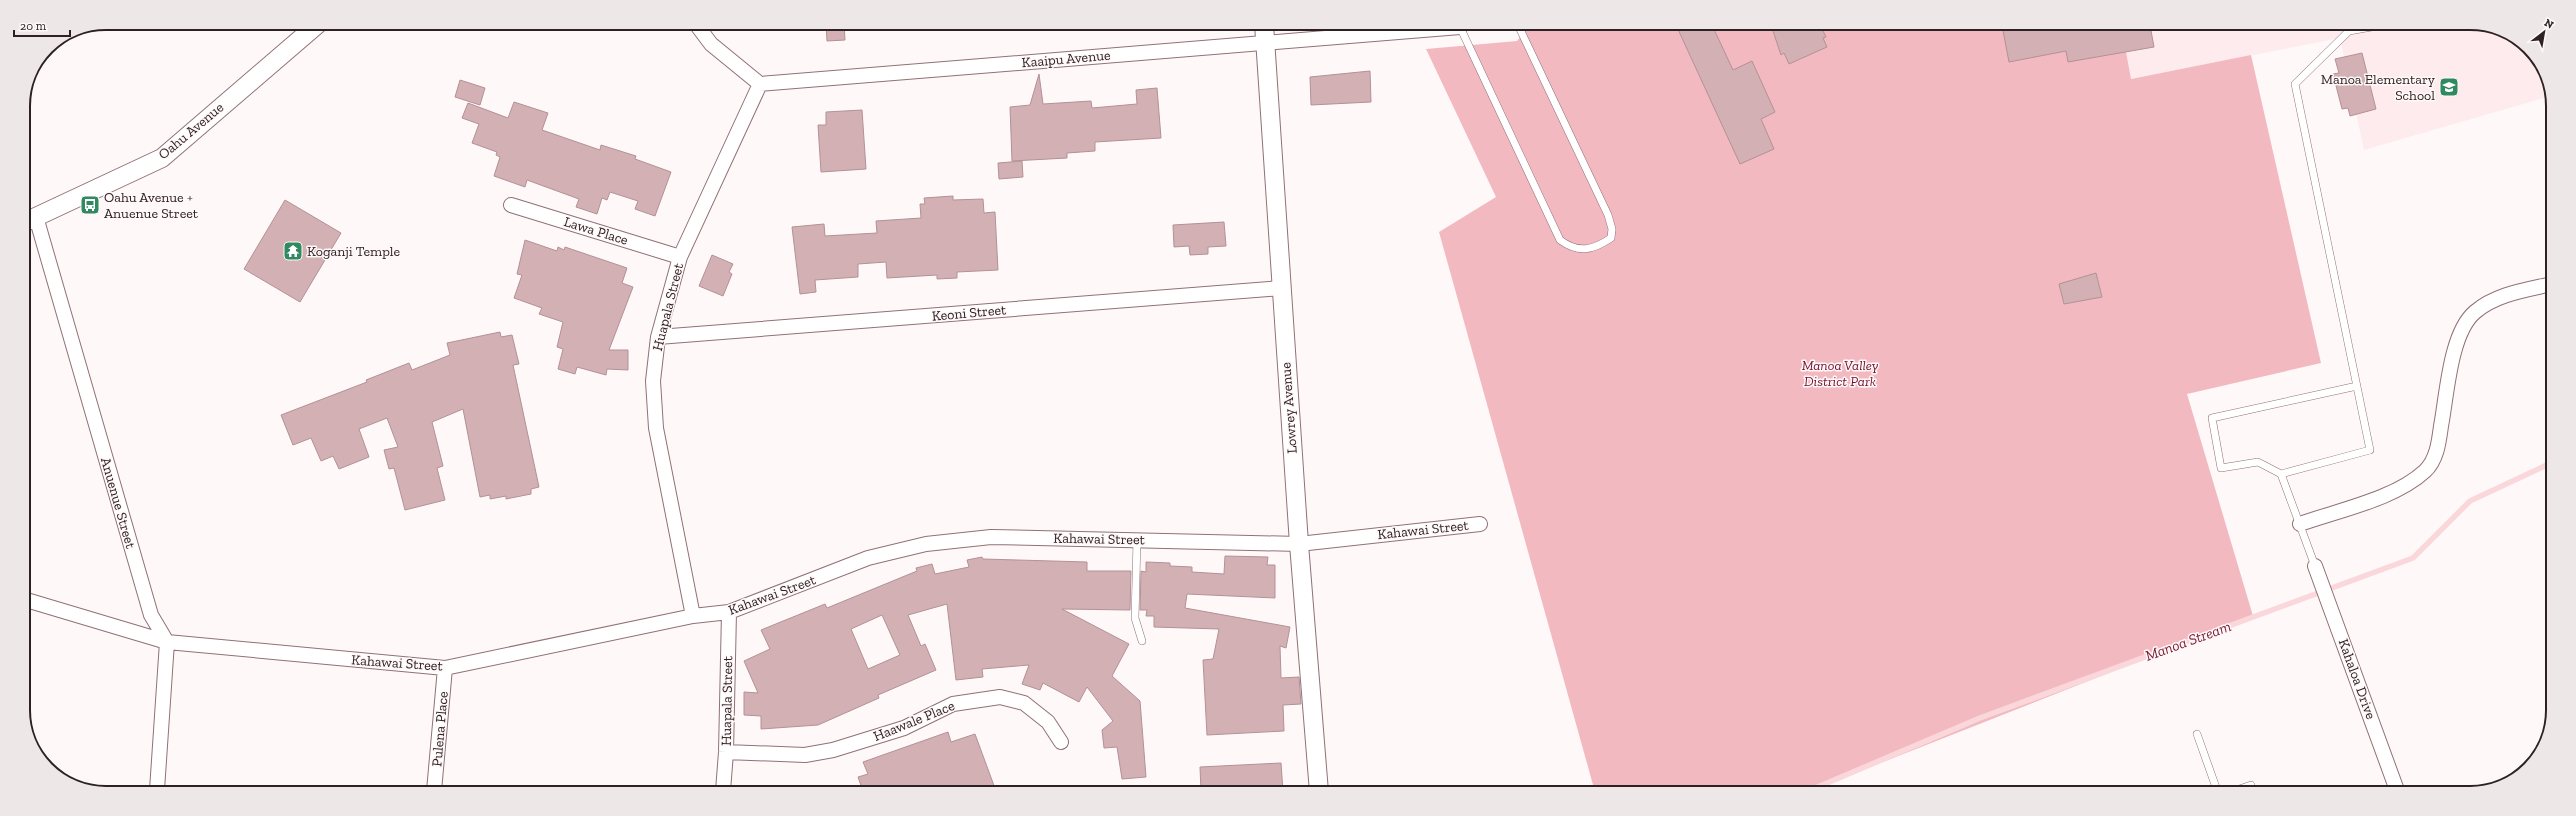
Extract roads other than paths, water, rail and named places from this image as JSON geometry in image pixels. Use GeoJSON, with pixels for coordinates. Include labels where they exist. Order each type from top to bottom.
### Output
{"type":"FeatureCollection","features":[{"type":"Feature","properties":{"kind":"street","name":"Oahu Avenue"},"geometry":{"type":"LineString","coordinates":[[30,220],[162,158],[311,30]]}},
{"type":"Feature","properties":{"kind":"street"},"geometry":{"type":"LineString","coordinates":[[700,30],[711,44],[760,84]]}},
{"type":"Feature","properties":{"kind":"street","name":"Lowrey Avenue"},"geometry":{"type":"LineString","coordinates":[[1265,30],[1280,288],[1319,786]]}},
{"type":"Feature","properties":{"kind":"street","name":"Kaaipu Avenue"},"geometry":{"type":"LineString","coordinates":[[760,84],[1424,30]]}},
{"type":"Feature","properties":{"kind":"street","name":"Huapala Street"},"geometry":{"type":"LineString","coordinates":[[693,616],[656,428],[653,381],[658,337],[680,257],[760,84]]}},
{"type":"Feature","properties":{"kind":"street","name":"Lawa Place"},"geometry":{"type":"LineString","coordinates":[[511,205],[680,257]]}},
{"type":"Feature","properties":{"kind":"street","name":"Anuenue Street"},"geometry":{"type":"LineString","coordinates":[[30,220],[151,615],[168,642]]}},
{"type":"Feature","properties":{"kind":"street"},"geometry":{"type":"LineString","coordinates":[[2300,524],[2401,489],[2426,470],[2438,450],[2449,378],[2461,331],[2475,312],[2511,293],[2546,285]]}},
{"type":"Feature","properties":{"kind":"street","name":"Keoni Street"},"geometry":{"type":"LineString","coordinates":[[658,337],[1280,288]]}},
{"type":"Feature","properties":{"kind":"street","name":"Kahawai Street"},"geometry":{"type":"LineString","coordinates":[[30,601],[168,642],[445,668],[693,616],[729,612],[868,558],[926,544],[991,538],[1299,544],[1480,524]]}},
{"type":"Feature","properties":{"kind":"street","name":"Kahaloa Drive"},"geometry":{"type":"LineString","coordinates":[[2314,566],[2395,786]]}},
{"type":"Feature","properties":{"kind":"street","name":"Huapala Street"},"geometry":{"type":"LineString","coordinates":[[723,786],[726,752],[729,612]]}},
{"type":"Feature","properties":{"kind":"street"},"geometry":{"type":"LineString","coordinates":[[157,786],[168,642]]}},
{"type":"Feature","properties":{"kind":"street","name":"Pulena Place"},"geometry":{"type":"LineString","coordinates":[[434,786],[445,668]]}},
{"type":"Feature","properties":{"kind":"street","name":"Haawale Place"},"geometry":{"type":"LineString","coordinates":[[726,752],[805,755],[833,750],[904,728],[953,704],[1000,697],[1024,703],[1048,722],[1061,742]]}},
{"type":"Feature","properties":{"kind":"lane"},"geometry":{"type":"LineString","coordinates":[[1461,30],[1560,240],[1570,247],[1592,250],[1611,238],[1612,229],[1608,216],[1520,30]]}},
{"type":"Feature","properties":{"kind":"lane"},"geometry":{"type":"LineString","coordinates":[[2281,474],[2370,450],[2295,84],[2349,31],[2355,30]]}},
{"type":"Feature","properties":{"kind":"lane"},"geometry":{"type":"LineString","coordinates":[[2314,566],[2281,474],[2258,462],[2221,468],[2212,418],[2357,386]]}},
{"type":"Feature","properties":{"kind":"lane"},"geometry":{"type":"LineString","coordinates":[[1138,540],[1135,618],[1142,641]]}},
{"type":"Feature","properties":{"kind":"lane"},"geometry":{"type":"LineString","coordinates":[[2197,734],[2216,786]]}},
{"type":"Feature","properties":{"kind":"waterway","name":"Manoa Stream"},"geometry":{"type":"LineString","coordinates":[[1820,786],[1980,718],[2413,558],[2470,501],[2546,465]]}},
{"type":"Feature","properties":{"kind":"place","name":"Manoa Elementary School"},"geometry":{"type":"Point","coordinates":[2449,87]}},
{"type":"Feature","properties":{"kind":"place","name":"Oahu Avenue + Anuenue Street"},"geometry":{"type":"Point","coordinates":[90,205]}},
{"type":"Feature","properties":{"kind":"place","name":"Koganji Temple"},"geometry":{"type":"Point","coordinates":[293,251]}},
{"type":"Feature","properties":{"kind":"park label","name":"Manoa Valley District Park"},"geometry":{"type":"Point","coordinates":[1840,374]}}]}
